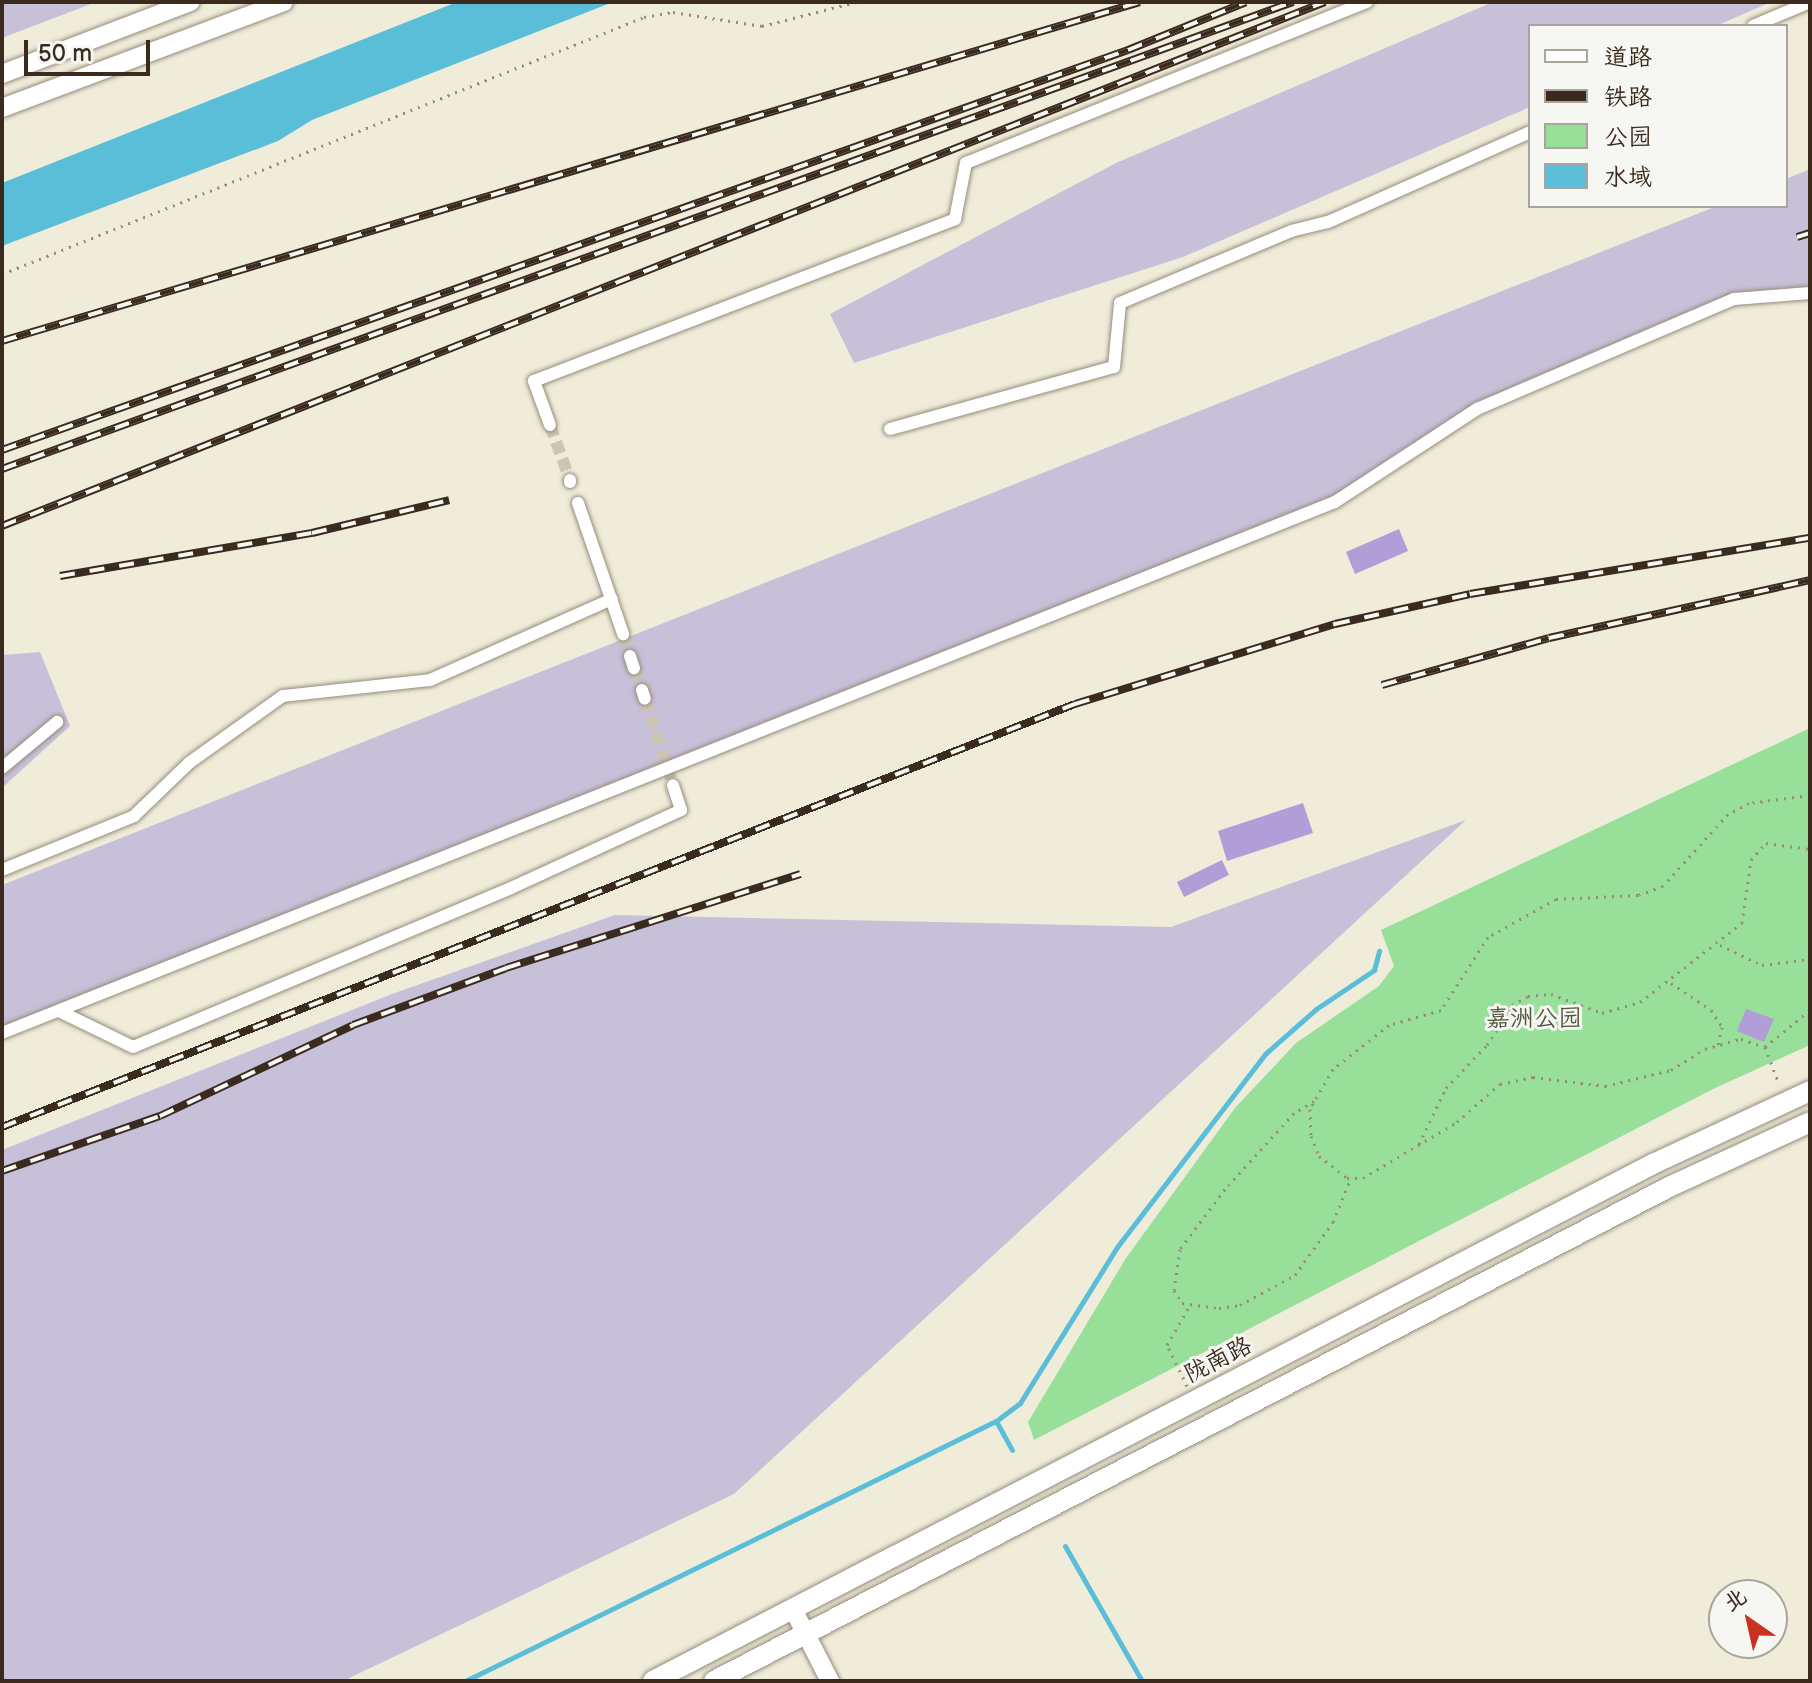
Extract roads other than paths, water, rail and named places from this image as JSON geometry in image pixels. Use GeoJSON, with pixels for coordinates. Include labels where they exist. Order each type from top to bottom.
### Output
{"type":"FeatureCollection","features":[{"type":"Feature","properties":{"kind":"main road"},"geometry":{"type":"LineString","coordinates":[[2,74],[191,2]]}},
{"type":"Feature","properties":{"kind":"main road"},"geometry":{"type":"LineString","coordinates":[[2,108],[284,2]]}},
{"type":"Feature","properties":{"kind":"main road","name":"陇南路"},"geometry":{"type":"LineString","coordinates":[[653,1681],[1655,1163],[1810,1091]]}},
{"type":"Feature","properties":{"kind":"main road"},"geometry":{"type":"LineString","coordinates":[[714,1681],[1669,1187],[1810,1122]]}},
{"type":"Feature","properties":{"kind":"main road"},"geometry":{"type":"LineString","coordinates":[[793,1609],[830,1681]]}},
{"type":"Feature","properties":{"kind":"street"},"geometry":{"type":"LineString","coordinates":[[550,425],[534,381],[955,219],[966,163],[1367,2]]}},
{"type":"Feature","properties":{"kind":"street"},"geometry":{"type":"LineString","coordinates":[[1758,24],[1810,2]]}},
{"type":"Feature","properties":{"kind":"street"},"geometry":{"type":"LineString","coordinates":[[890,429],[1114,367],[1120,303],[1291,231],[1328,222],[1528,133]]}},
{"type":"Feature","properties":{"kind":"street"},"geometry":{"type":"LineString","coordinates":[[2,1033],[1335,502],[1477,409],[1734,299],[1810,293]]}},
{"type":"Feature","properties":{"kind":"street"},"geometry":{"type":"LineString","coordinates":[[578,503],[623,634]]}},
{"type":"Feature","properties":{"kind":"street"},"geometry":{"type":"LineString","coordinates":[[2,870],[134,816],[189,763],[283,696],[430,680],[612,599]]}},
{"type":"Feature","properties":{"kind":"street"},"geometry":{"type":"LineString","coordinates":[[2,768],[57,722]]}},
{"type":"Feature","properties":{"kind":"street"},"geometry":{"type":"LineString","coordinates":[[59,1011],[133,1047],[511,888],[681,810],[673,785]]}},
{"type":"Feature","properties":{"kind":"water"},"geometry":{"type":"Polygon","coordinates":[[[457,2],[613,2],[312,120],[278,141],[2,246],[2,183],[457,2]]]}},
{"type":"Feature","properties":{"kind":"waterway"},"geometry":{"type":"LineString","coordinates":[[996,1421],[1020,1403],[1117,1247],[1265,1054],[1316,1009],[1374,970],[1379,951]]}},
{"type":"Feature","properties":{"kind":"waterway"},"geometry":{"type":"LineString","coordinates":[[465,1681],[996,1421],[1012,1450]]}},
{"type":"Feature","properties":{"kind":"waterway"},"geometry":{"type":"LineString","coordinates":[[1065,1546],[1142,1681]]}},
{"type":"Feature","properties":{"kind":"tunnel"},"geometry":{"type":"LineString","coordinates":[[550,425],[570,480]]}},
{"type":"Feature","properties":{"kind":"tunnel"},"geometry":{"type":"LineString","coordinates":[[623,634],[630,656]]}},
{"type":"Feature","properties":{"kind":"tunnel"},"geometry":{"type":"LineString","coordinates":[[634,668],[642,690]]}},
{"type":"Feature","properties":{"kind":"tunnel"},"geometry":{"type":"LineString","coordinates":[[645,699],[673,785]]}},
{"type":"Feature","properties":{"kind":"railway"},"geometry":{"type":"LineString","coordinates":[[2,341],[1140,2]]}},
{"type":"Feature","properties":{"kind":"railway"},"geometry":{"type":"LineString","coordinates":[[2,450],[1128,50],[1246,2]]}},
{"type":"Feature","properties":{"kind":"railway"},"geometry":{"type":"LineString","coordinates":[[2,469],[1293,2]]}},
{"type":"Feature","properties":{"kind":"railway"},"geometry":{"type":"LineString","coordinates":[[2,526],[1325,2]]}},
{"type":"Feature","properties":{"kind":"railway"},"geometry":{"type":"LineString","coordinates":[[1797,237],[1810,233]]}},
{"type":"Feature","properties":{"kind":"railway"},"geometry":{"type":"LineString","coordinates":[[60,576],[312,533],[449,500]]}},
{"type":"Feature","properties":{"kind":"railway"},"geometry":{"type":"LineString","coordinates":[[2,1127],[1075,704],[1335,624],[1470,594],[1810,538]]}},
{"type":"Feature","properties":{"kind":"railway"},"geometry":{"type":"LineString","coordinates":[[1382,685],[1549,638],[1810,580]]}},
{"type":"Feature","properties":{"kind":"railway"},"geometry":{"type":"LineString","coordinates":[[2,1171],[160,1116],[353,1025],[506,968],[800,874]]}},
{"type":"Feature","properties":{"kind":"park label","name":"嘉洲公园"},"geometry":{"type":"Point","coordinates":[1534,1019]}}]}
